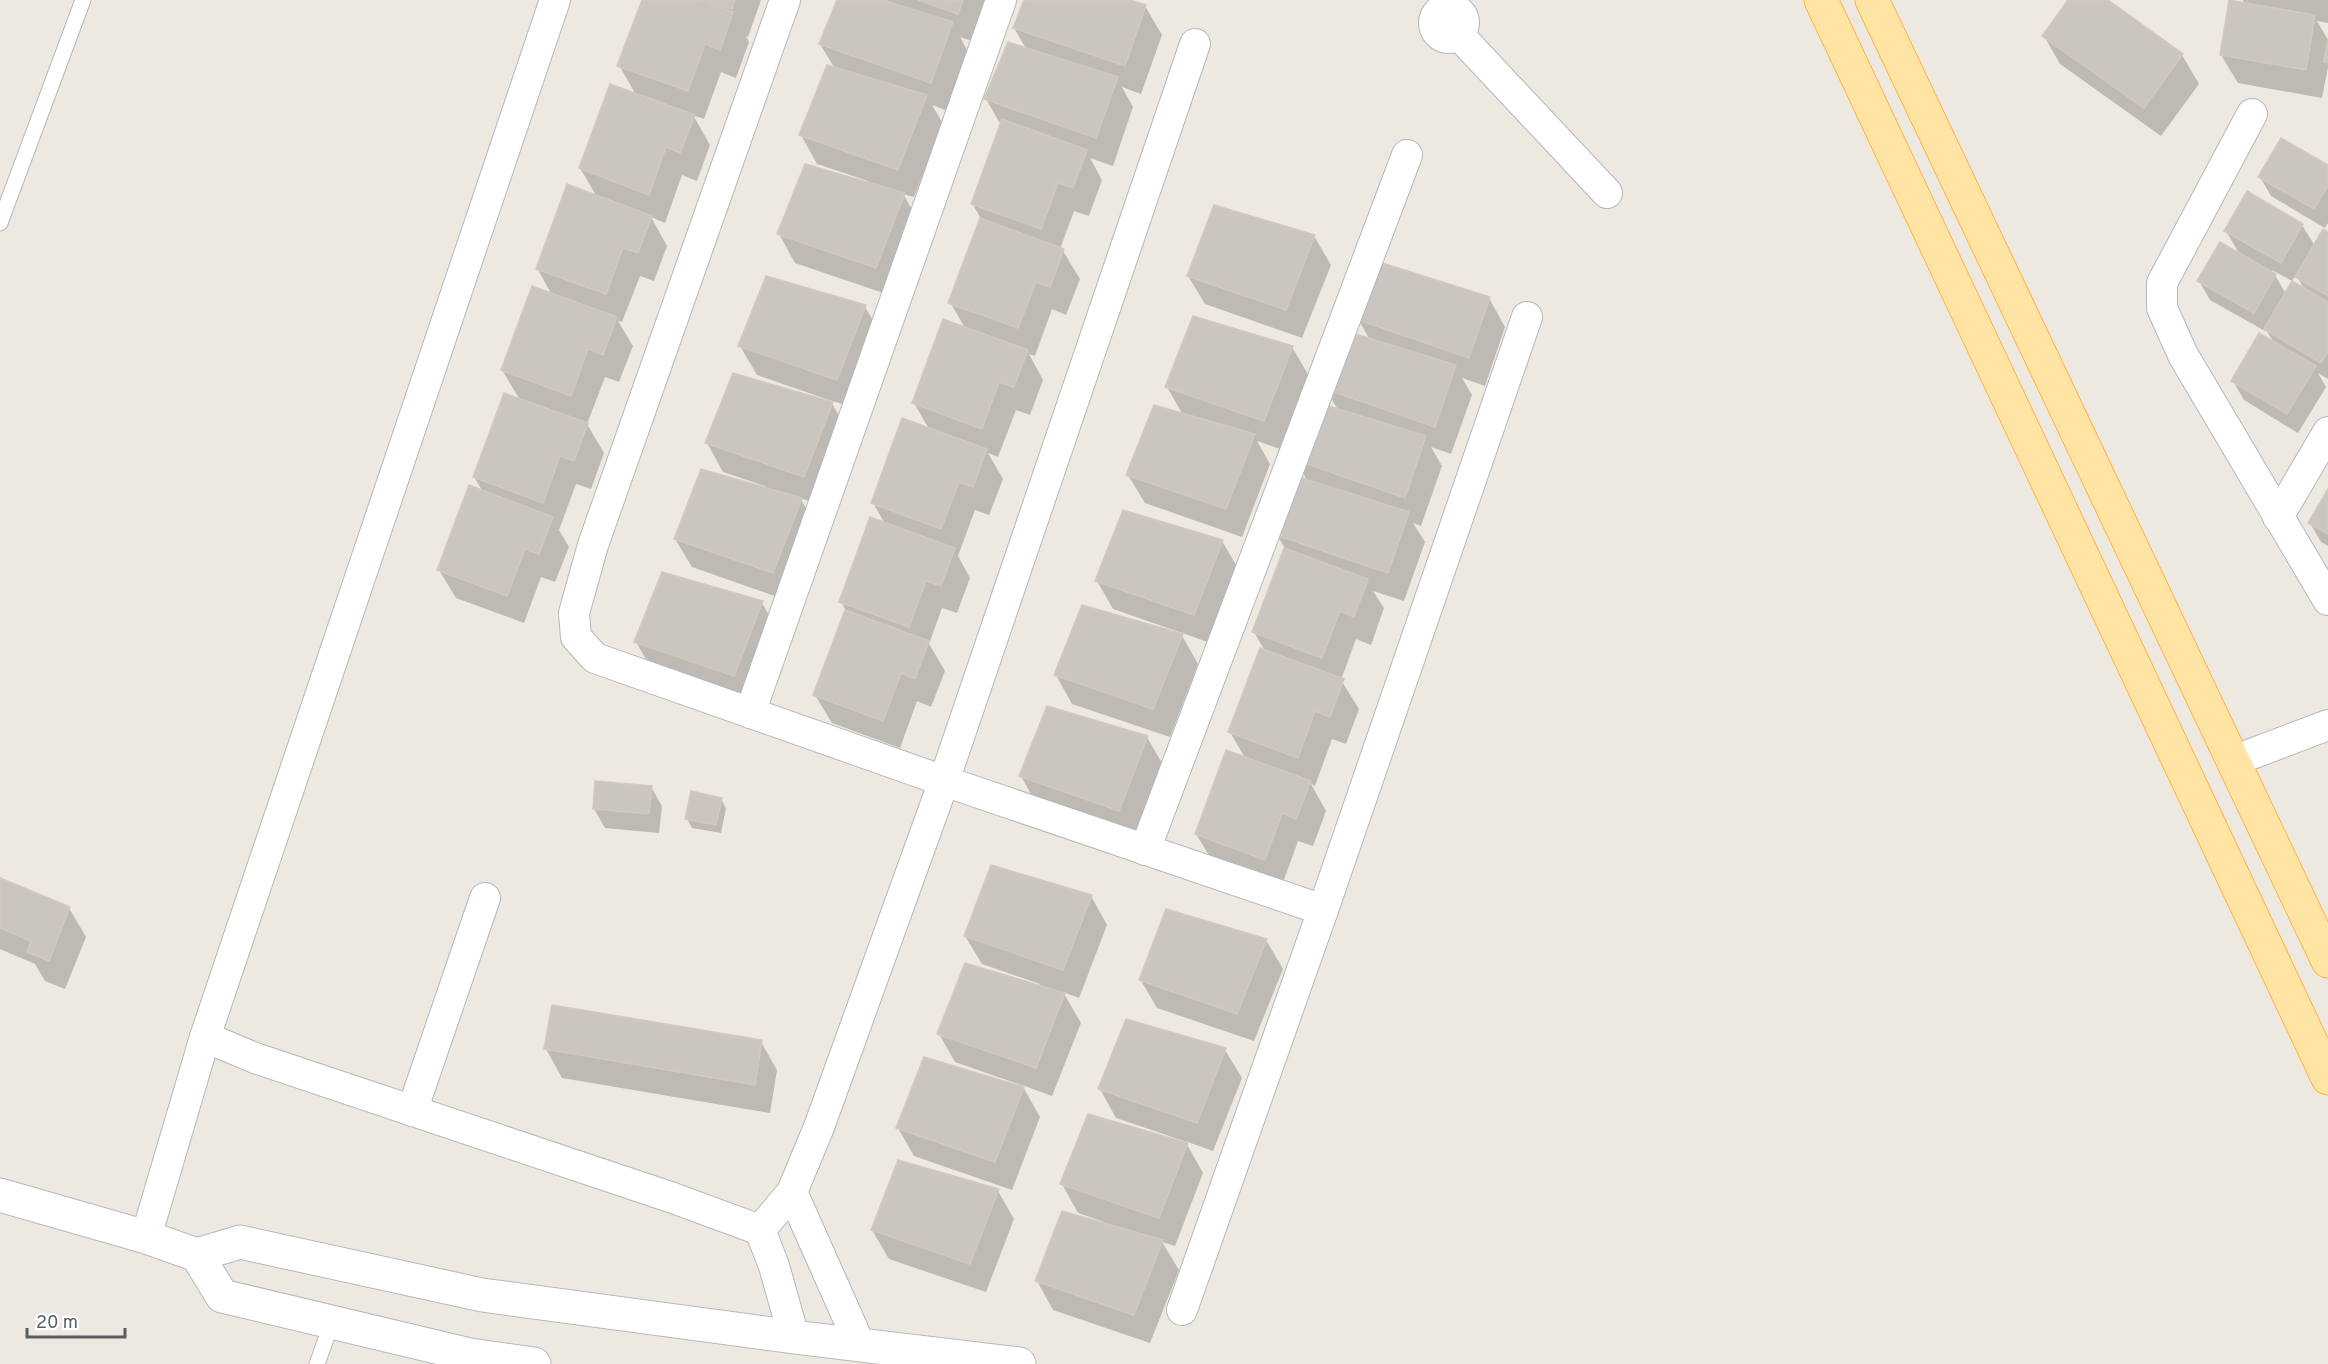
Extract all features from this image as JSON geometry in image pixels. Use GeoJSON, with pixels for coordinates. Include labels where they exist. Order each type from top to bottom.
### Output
{"type":"FeatureCollection","features":[{"type":"Feature","properties":{"kind":"main road"},"geometry":{"type":"LineString","coordinates":[[1821,0],[2328,1078]]}},
{"type":"Feature","properties":{"kind":"main road"},"geometry":{"type":"LineString","coordinates":[[1872,0],[2328,961]]}},
{"type":"Feature","properties":{"kind":"street"},"geometry":{"type":"LineString","coordinates":[[146,1237],[205,1037],[555,0]]}},
{"type":"Feature","properties":{"kind":"street"},"geometry":{"type":"LineString","coordinates":[[785,0],[593,545],[574,613],[576,637],[595,658],[944,782],[1323,910]]}},
{"type":"Feature","properties":{"kind":"street"},"geometry":{"type":"LineString","coordinates":[[750,713],[1001,0]]}},
{"type":"Feature","properties":{"kind":"street"},"geometry":{"type":"LineString","coordinates":[[1449,14],[1607,192]]}},
{"type":"Feature","properties":{"kind":"street"},"geometry":{"type":"LineString","coordinates":[[760,1230],[792,1192],[819,1127],[944,782],[1195,44]]}},
{"type":"Feature","properties":{"kind":"street"},"geometry":{"type":"LineString","coordinates":[[2252,114],[2162,283],[2162,308],[2182,355],[2328,600]]}},
{"type":"Feature","properties":{"kind":"street"},"geometry":{"type":"LineString","coordinates":[[1145,850],[1407,155]]}},
{"type":"Feature","properties":{"kind":"street"},"geometry":{"type":"LineString","coordinates":[[1182,1310],[1323,910],[1527,317]]}},
{"type":"Feature","properties":{"kind":"street"},"geometry":{"type":"LineString","coordinates":[[2278,516],[2328,432]]}},
{"type":"Feature","properties":{"kind":"street"},"geometry":{"type":"LineString","coordinates":[[2233,761],[2328,724]]}},
{"type":"Feature","properties":{"kind":"street"},"geometry":{"type":"LineString","coordinates":[[412,1111],[485,898]]}},
{"type":"Feature","properties":{"kind":"street"},"geometry":{"type":"LineString","coordinates":[[205,1037],[255,1058],[661,1194],[760,1230],[774,1266],[794,1337]]}},
{"type":"Feature","properties":{"kind":"street"},"geometry":{"type":"LineString","coordinates":[[792,1192],[860,1345]]}},
{"type":"Feature","properties":{"kind":"street"},"geometry":{"type":"LineString","coordinates":[[0,1196],[146,1237],[197,1255],[240,1242],[482,1295],[794,1337],[1019,1364]]}},
{"type":"Feature","properties":{"kind":"street"},"geometry":{"type":"LineString","coordinates":[[197,1255],[222,1296],[470,1355],[534,1364]]}},
{"type":"Feature","properties":{"kind":"lane"},"geometry":{"type":"LineString","coordinates":[[0,223],[5,195],[83,0]]}},
{"type":"Feature","properties":{"kind":"lane"},"geometry":{"type":"LineString","coordinates":[[317,1364],[332,1322]]}},
{"type":"Feature","properties":{"kind":"building"},"geometry":{"type":"Polygon","coordinates":[[[642,0],[701,0],[733,12],[720,50],[705,44],[688,91],[617,66],[642,0]]]}},
{"type":"Feature","properties":{"kind":"building"},"geometry":{"type":"Polygon","coordinates":[[[705,0],[735,0],[732,9],[705,0]]]}},
{"type":"Feature","properties":{"kind":"building"},"geometry":{"type":"Polygon","coordinates":[[[837,0],[883,0],[953,22],[931,83],[819,44],[837,0]]]}},
{"type":"Feature","properties":{"kind":"building"},"geometry":{"type":"Polygon","coordinates":[[[918,0],[963,0],[958,14],[918,0]]]}},
{"type":"Feature","properties":{"kind":"building"},"geometry":{"type":"Polygon","coordinates":[[[1024,0],[1130,0],[1146,5],[1125,66],[1013,28],[1024,0]]]}},
{"type":"Feature","properties":{"kind":"building"},"geometry":{"type":"Polygon","coordinates":[[[2068,0],[2108,0],[2183,54],[2144,108],[2042,36],[2068,0]]]}},
{"type":"Feature","properties":{"kind":"building"},"geometry":{"type":"Polygon","coordinates":[[[2229,0],[2315,15],[2306,70],[2220,55],[2229,0]]]}},
{"type":"Feature","properties":{"kind":"building"},"geometry":{"type":"Polygon","coordinates":[[[2328,38],[2328,63],[2324,62],[2328,38]]]}},
{"type":"Feature","properties":{"kind":"building"},"geometry":{"type":"Polygon","coordinates":[[[1008,42],[1118,77],[1096,138],[984,99],[1008,42]]]}},
{"type":"Feature","properties":{"kind":"building"},"geometry":{"type":"Polygon","coordinates":[[[827,65],[927,95],[898,170],[799,135],[827,65]]]}},
{"type":"Feature","properties":{"kind":"building"},"geometry":{"type":"Polygon","coordinates":[[[610,84],[695,115],[680,153],[666,147],[649,195],[579,168],[610,84]]]}},
{"type":"Feature","properties":{"kind":"building"},"geometry":{"type":"Polygon","coordinates":[[[1002,119],[1087,150],[1073,188],[1058,183],[1041,229],[971,204],[1002,119]]]}},
{"type":"Feature","properties":{"kind":"building"},"geometry":{"type":"Polygon","coordinates":[[[2281,138],[2328,165],[2328,186],[2314,209],[2258,177],[2281,138]]]}},
{"type":"Feature","properties":{"kind":"building"},"geometry":{"type":"Polygon","coordinates":[[[805,164],[905,193],[876,268],[777,234],[805,164]]]}},
{"type":"Feature","properties":{"kind":"building"},"geometry":{"type":"Polygon","coordinates":[[[567,184],[652,216],[638,253],[623,248],[606,294],[536,269],[567,184]]]}},
{"type":"Feature","properties":{"kind":"building"},"geometry":{"type":"Polygon","coordinates":[[[2247,191],[2303,224],[2281,263],[2224,231],[2247,191]]]}},
{"type":"Feature","properties":{"kind":"building"},"geometry":{"type":"Polygon","coordinates":[[[1214,205],[1315,235],[1286,310],[1187,276],[1214,205]]]}},
{"type":"Feature","properties":{"kind":"building"},"geometry":{"type":"Polygon","coordinates":[[[980,218],[1064,249],[1050,287],[1036,282],[1018,328],[948,303],[980,218]]]}},
{"type":"Feature","properties":{"kind":"building"},"geometry":{"type":"Polygon","coordinates":[[[2323,229],[2328,232],[2328,296],[2295,277],[2323,229]]]}},
{"type":"Feature","properties":{"kind":"building"},"geometry":{"type":"Polygon","coordinates":[[[2220,242],[2276,274],[2254,313],[2197,281],[2220,242]]]}},
{"type":"Feature","properties":{"kind":"building"},"geometry":{"type":"Polygon","coordinates":[[[1379,262],[1490,297],[1469,358],[1356,319],[1379,262]]]}},
{"type":"Feature","properties":{"kind":"building"},"geometry":{"type":"Polygon","coordinates":[[[766,276],[866,305],[837,380],[738,346],[766,276]]]}},
{"type":"Feature","properties":{"kind":"building"},"geometry":{"type":"Polygon","coordinates":[[[2292,281],[2328,302],[2328,351],[2321,363],[2264,329],[2292,281]]]}},
{"type":"Feature","properties":{"kind":"building"},"geometry":{"type":"Polygon","coordinates":[[[532,286],[617,317],[603,355],[588,349],[571,396],[501,370],[532,286]]]}},
{"type":"Feature","properties":{"kind":"building"},"geometry":{"type":"Polygon","coordinates":[[[1193,316],[1293,346],[1264,421],[1165,387],[1193,316]]]}},
{"type":"Feature","properties":{"kind":"building"},"geometry":{"type":"Polygon","coordinates":[[[943,319],[1028,350],[1014,387],[999,382],[982,429],[912,403],[943,319]]]}},
{"type":"Feature","properties":{"kind":"building"},"geometry":{"type":"Polygon","coordinates":[[[1346,331],[1456,365],[1435,427],[1323,388],[1346,331]]]}},
{"type":"Feature","properties":{"kind":"building"},"geometry":{"type":"Polygon","coordinates":[[[2259,333],[2316,366],[2287,414],[2231,381],[2259,333]]]}},
{"type":"Feature","properties":{"kind":"building"},"geometry":{"type":"Polygon","coordinates":[[[733,373],[833,402],[804,477],[705,443],[733,373]]]}},
{"type":"Feature","properties":{"kind":"building"},"geometry":{"type":"Polygon","coordinates":[[[504,393],[588,423],[574,461],[560,456],[543,503],[473,477],[504,393]]]}},
{"type":"Feature","properties":{"kind":"building"},"geometry":{"type":"Polygon","coordinates":[[[1316,402],[1426,436],[1405,498],[1293,459],[1316,402]]]}},
{"type":"Feature","properties":{"kind":"building"},"geometry":{"type":"Polygon","coordinates":[[[1154,405],[1255,434],[1226,509],[1126,475],[1154,405]]]}},
{"type":"Feature","properties":{"kind":"building"},"geometry":{"type":"Polygon","coordinates":[[[902,418],[987,449],[973,487],[959,482],[941,529],[871,503],[902,418]]]}},
{"type":"Feature","properties":{"kind":"building"},"geometry":{"type":"Polygon","coordinates":[[[701,469],[802,498],[773,573],[674,539],[701,469]]]}},
{"type":"Feature","properties":{"kind":"building"},"geometry":{"type":"Polygon","coordinates":[[[1299,477],[1409,512],[1388,573],[1276,535],[1299,477]]]}},
{"type":"Feature","properties":{"kind":"building"},"geometry":{"type":"Polygon","coordinates":[[[469,485],[553,517],[539,554],[525,549],[507,596],[437,570],[469,485]]]}},
{"type":"Feature","properties":{"kind":"building"},"geometry":{"type":"Polygon","coordinates":[[[2328,489],[2328,534],[2308,523],[2328,489]]]}},
{"type":"Feature","properties":{"kind":"building"},"geometry":{"type":"Polygon","coordinates":[[[1123,510],[1223,540],[1194,615],[1095,581],[1123,510]]]}},
{"type":"Feature","properties":{"kind":"building"},"geometry":{"type":"Polygon","coordinates":[[[870,517],[955,548],[941,586],[926,581],[909,627],[839,602],[870,517]]]}},
{"type":"Feature","properties":{"kind":"building"},"geometry":{"type":"Polygon","coordinates":[[[1284,548],[1368,579],[1354,617],[1340,611],[1322,658],[1252,632],[1284,548]]]}},
{"type":"Feature","properties":{"kind":"building"},"geometry":{"type":"Polygon","coordinates":[[[662,572],[763,601],[734,676],[634,642],[662,572]]]}},
{"type":"Feature","properties":{"kind":"building"},"geometry":{"type":"Polygon","coordinates":[[[1082,605],[1183,634],[1153,709],[1054,675],[1082,605]]]}},
{"type":"Feature","properties":{"kind":"building"},"geometry":{"type":"Polygon","coordinates":[[[845,610],[929,641],[915,679],[901,673],[883,721],[813,695],[845,610]]]}},
{"type":"Feature","properties":{"kind":"building"},"geometry":{"type":"Polygon","coordinates":[[[1260,648],[1344,679],[1330,717],[1315,711],[1298,758],[1228,732],[1260,648]]]}},
{"type":"Feature","properties":{"kind":"building"},"geometry":{"type":"Polygon","coordinates":[[[1047,706],[1148,736],[1119,811],[1019,776],[1047,706]]]}},
{"type":"Feature","properties":{"kind":"building"},"geometry":{"type":"Polygon","coordinates":[[[1226,750],[1311,781],[1296,819],[1282,813],[1265,860],[1195,834],[1226,750]]]}},
{"type":"Feature","properties":{"kind":"building"},"geometry":{"type":"Polygon","coordinates":[[[595,781],[652,786],[649,814],[593,809],[595,781]]]}},
{"type":"Feature","properties":{"kind":"building"},"geometry":{"type":"Polygon","coordinates":[[[691,791],[722,798],[716,825],[685,819],[691,791]]]}},
{"type":"Feature","properties":{"kind":"building"},"geometry":{"type":"Polygon","coordinates":[[[991,865],[1092,895],[1063,970],[964,936],[991,865]]]}},
{"type":"Feature","properties":{"kind":"building"},"geometry":{"type":"Polygon","coordinates":[[[0,878],[70,907],[49,961],[27,952],[31,941],[0,928],[0,878]]]}},
{"type":"Feature","properties":{"kind":"building"},"geometry":{"type":"Polygon","coordinates":[[[1166,909],[1267,939],[1237,1014],[1139,980],[1166,909]]]}},
{"type":"Feature","properties":{"kind":"building"},"geometry":{"type":"Polygon","coordinates":[[[965,963],[1065,993],[1036,1068],[937,1034],[965,963]]]}},
{"type":"Feature","properties":{"kind":"building"},"geometry":{"type":"Polygon","coordinates":[[[552,1005],[762,1040],[755,1085],[544,1049],[552,1005]]]}},
{"type":"Feature","properties":{"kind":"building"},"geometry":{"type":"Polygon","coordinates":[[[1126,1019],[1226,1048],[1197,1123],[1098,1089],[1126,1019]]]}},
{"type":"Feature","properties":{"kind":"building"},"geometry":{"type":"Polygon","coordinates":[[[924,1057],[1024,1087],[995,1162],[896,1128],[924,1057]]]}},
{"type":"Feature","properties":{"kind":"building"},"geometry":{"type":"Polygon","coordinates":[[[1088,1114],[1188,1143],[1159,1218],[1060,1184],[1088,1114]]]}},
{"type":"Feature","properties":{"kind":"building"},"geometry":{"type":"Polygon","coordinates":[[[898,1160],[999,1189],[970,1264],[871,1230],[898,1160]]]}},
{"type":"Feature","properties":{"kind":"building"},"geometry":{"type":"Polygon","coordinates":[[[1062,1211],[1163,1240],[1134,1315],[1035,1281],[1062,1211]]]}}]}
